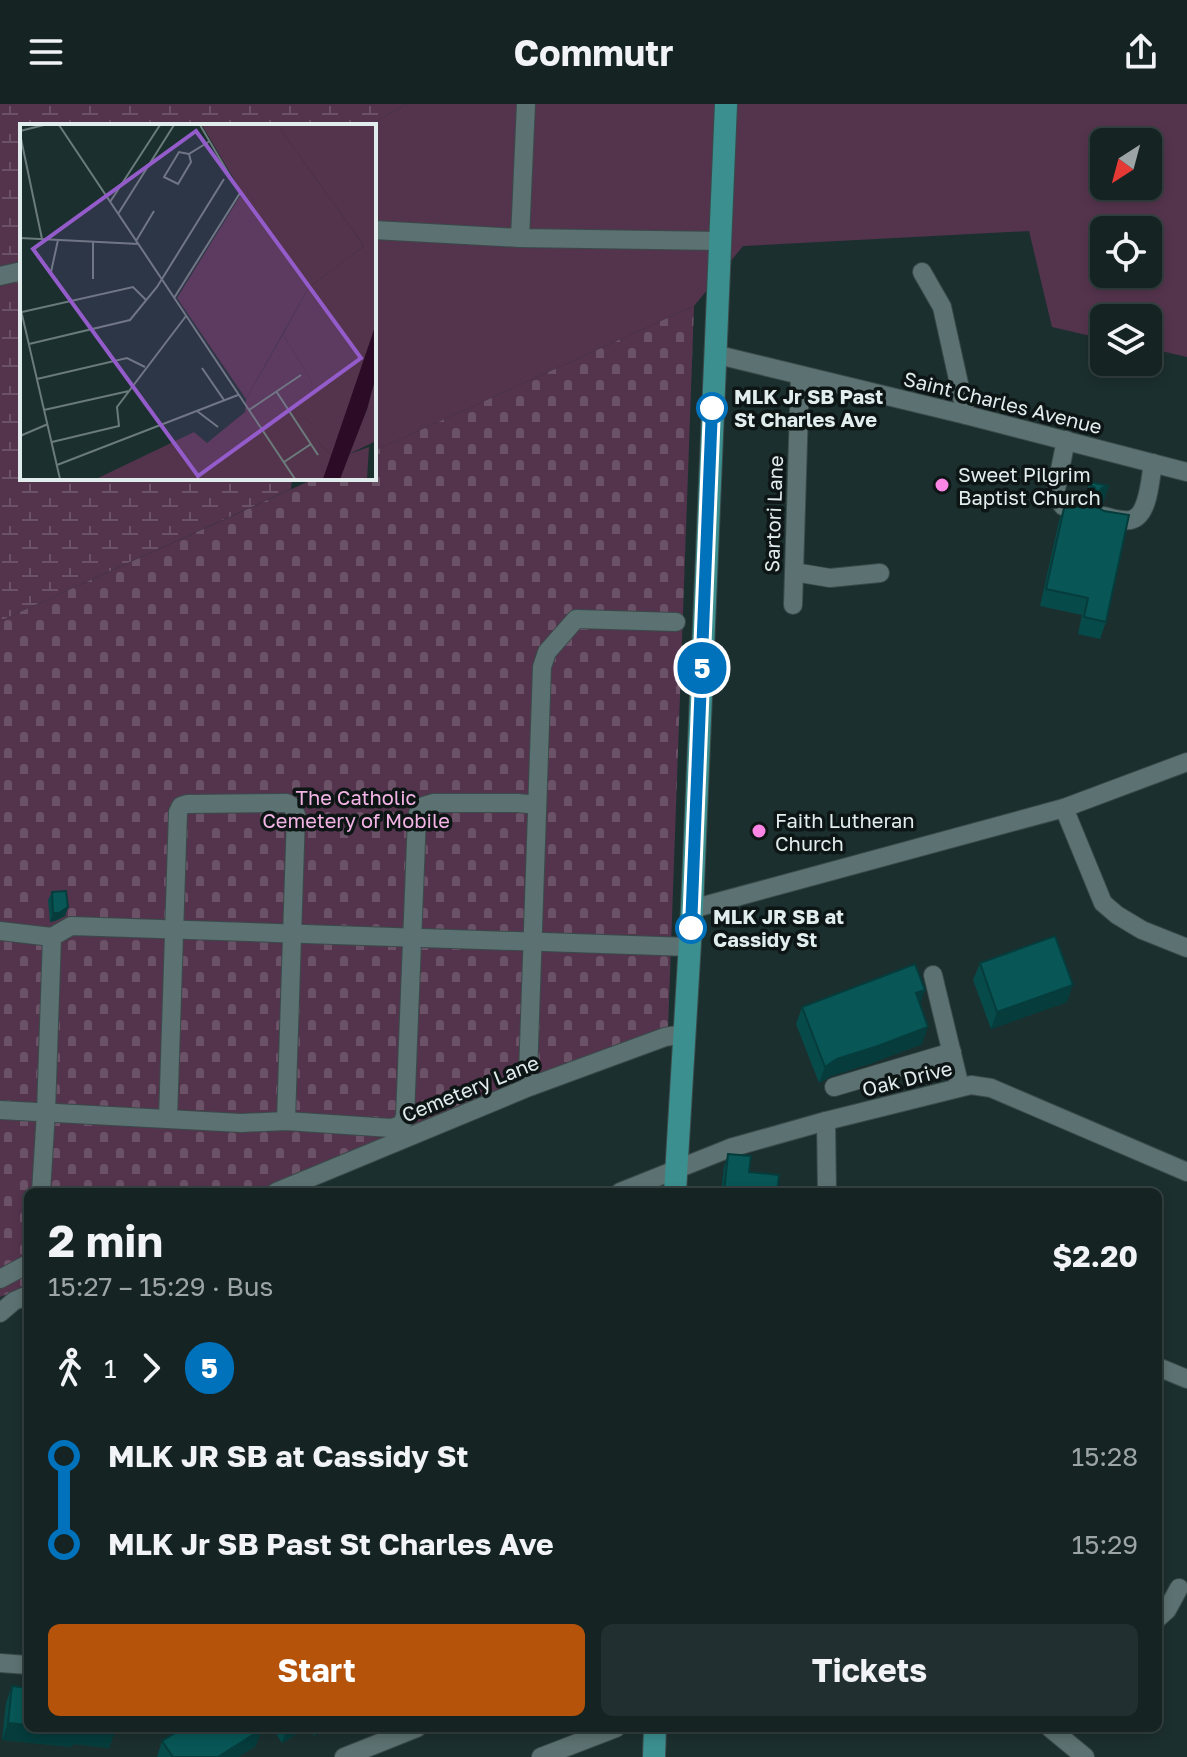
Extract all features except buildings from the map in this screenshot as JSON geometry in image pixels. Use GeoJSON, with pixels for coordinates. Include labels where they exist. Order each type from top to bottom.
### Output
{"type":"FeatureCollection","features":[{"type":"Feature","properties":{"kind":"main road"},"geometry":{"type":"LineString","coordinates":[[675,1188],[692,909],[726,104]]}},
{"type":"Feature","properties":{"kind":"main road"},"geometry":{"type":"LineString","coordinates":[[654,1757],[655,1732]]}},
{"type":"Feature","properties":{"kind":"street"},"geometry":{"type":"LineString","coordinates":[[520,238],[526,104]]}},
{"type":"Feature","properties":{"kind":"street"},"geometry":{"type":"LineString","coordinates":[[376,230],[520,238],[720,241]]}},
{"type":"Feature","properties":{"kind":"street"},"geometry":{"type":"LineString","coordinates":[[0,276],[20,271]]}},
{"type":"Feature","properties":{"kind":"street"},"geometry":{"type":"LineString","coordinates":[[922,272],[942,307],[966,415]]}},
{"type":"Feature","properties":{"kind":"street","name":"Saint Charles Avenue"},"geometry":{"type":"LineString","coordinates":[[714,354],[1187,472]]}},
{"type":"Feature","properties":{"kind":"street","name":"Sartori Lane"},"geometry":{"type":"LineString","coordinates":[[793,605],[800,376]]}},
{"type":"Feature","properties":{"kind":"street"},"geometry":{"type":"LineString","coordinates":[[1066,440],[1055,494],[1063,506],[1079,512]]}},
{"type":"Feature","properties":{"kind":"street"},"geometry":{"type":"LineString","coordinates":[[1101,516],[1129,520],[1140,515],[1153,463]]}},
{"type":"Feature","properties":{"kind":"street"},"geometry":{"type":"LineString","coordinates":[[794,572],[830,578],[880,573]]}},
{"type":"Feature","properties":{"kind":"street"},"geometry":{"type":"LineString","coordinates":[[528,1075],[542,667],[547,652],[572,613],[676,622]]}},
{"type":"Feature","properties":{"kind":"street"},"geometry":{"type":"LineString","coordinates":[[692,909],[1064,808],[1187,762]]}},
{"type":"Feature","properties":{"kind":"street"},"geometry":{"type":"LineString","coordinates":[[168,1119],[178,812],[181,806],[187,804],[287,803],[296,815],[286,1121]]}},
{"type":"Feature","properties":{"kind":"street"},"geometry":{"type":"LineString","coordinates":[[0,1110],[241,1123],[286,1121],[391,1128],[401,1125],[405,1117],[417,817],[420,807],[433,803],[537,805]]}},
{"type":"Feature","properties":{"kind":"street"},"geometry":{"type":"LineString","coordinates":[[1064,808],[1103,903],[1142,930],[1187,948]]}},
{"type":"Feature","properties":{"kind":"street"},"geometry":{"type":"LineString","coordinates":[[0,931],[52,937],[71,926],[689,947]]}},
{"type":"Feature","properties":{"kind":"street"},"geometry":{"type":"LineString","coordinates":[[41,1188],[52,937]]}},
{"type":"Feature","properties":{"kind":"street"},"geometry":{"type":"LineString","coordinates":[[933,975],[960,1087]]}},
{"type":"Feature","properties":{"kind":"street","name":"Cemetery Lane"},"geometry":{"type":"LineString","coordinates":[[286,1188],[529,1087],[665,1037],[684,1034]]}},
{"type":"Feature","properties":{"kind":"street"},"geometry":{"type":"LineString","coordinates":[[834,1087],[952,1052]]}},
{"type":"Feature","properties":{"kind":"street","name":"Oak Drive"},"geometry":{"type":"LineString","coordinates":[[629,1188],[730,1148],[971,1085],[991,1088],[1187,1172]]}},
{"type":"Feature","properties":{"kind":"street"},"geometry":{"type":"LineString","coordinates":[[826,1121],[827,1188]]}},
{"type":"Feature","properties":{"kind":"street"},"geometry":{"type":"LineString","coordinates":[[0,1279],[24,1266]]}},
{"type":"Feature","properties":{"kind":"street"},"geometry":{"type":"LineString","coordinates":[[1,1315],[14,1301],[24,1297]]}},
{"type":"Feature","properties":{"kind":"street"},"geometry":{"type":"LineString","coordinates":[[1162,1369],[1187,1379]]}},
{"type":"Feature","properties":{"kind":"street"},"geometry":{"type":"LineString","coordinates":[[1162,1614],[1179,1588]]}},
{"type":"Feature","properties":{"kind":"street"},"geometry":{"type":"LineString","coordinates":[[0,1663],[24,1665]]}},
{"type":"Feature","properties":{"kind":"street"},"geometry":{"type":"LineString","coordinates":[[344,1757],[407,1732]]}},
{"type":"Feature","properties":{"kind":"street"},"geometry":{"type":"LineString","coordinates":[[541,1757],[606,1732]]}},
{"type":"Feature","properties":{"kind":"street"},"geometry":{"type":"LineString","coordinates":[[1055,1732],[1085,1757]]}},
{"type":"Feature","properties":{"kind":"green space"},"geometry":{"type":"Polygon","coordinates":[[[0,104],[406,104],[371,124],[20,124],[20,480],[292,480],[291,489],[0,621],[0,104]]]}},
{"type":"Feature","properties":{"kind":"green space"},"geometry":{"type":"Polygon","coordinates":[[[406,104],[1187,104],[1187,357],[1162,351],[1162,304],[1090,304],[1090,336],[1052,327],[1029,231],[743,246],[694,306],[376,450],[376,124],[371,124],[406,104]]]}},
{"type":"Feature","properties":{"kind":"green space","name":"The Catholic Cemetery of Mobile"},"geometry":{"type":"Polygon","coordinates":[[[694,306],[668,1028],[519,1084],[267,1188],[24,1188],[24,1288],[0,1297],[0,621],[312,480],[376,480],[376,450],[694,306]]]}},
{"type":"Feature","properties":{"kind":"bus line","name":"5"},"geometry":{"type":"LineString","coordinates":[[691,928],[712,408]]}},
{"type":"Feature","properties":{"kind":"place","name":"MLK Jr SB Past St Charles Ave"},"geometry":{"type":"Point","coordinates":[712,408]}},
{"type":"Feature","properties":{"kind":"place","name":"Sweet Pilgrim Baptist Church"},"geometry":{"type":"Point","coordinates":[942,485]}},
{"type":"Feature","properties":{"kind":"place","name":"Faith Lutheran Church"},"geometry":{"type":"Point","coordinates":[759,831]}},
{"type":"Feature","properties":{"kind":"place","name":"MLK JR SB at Cassidy St"},"geometry":{"type":"Point","coordinates":[691,928]}}]}
